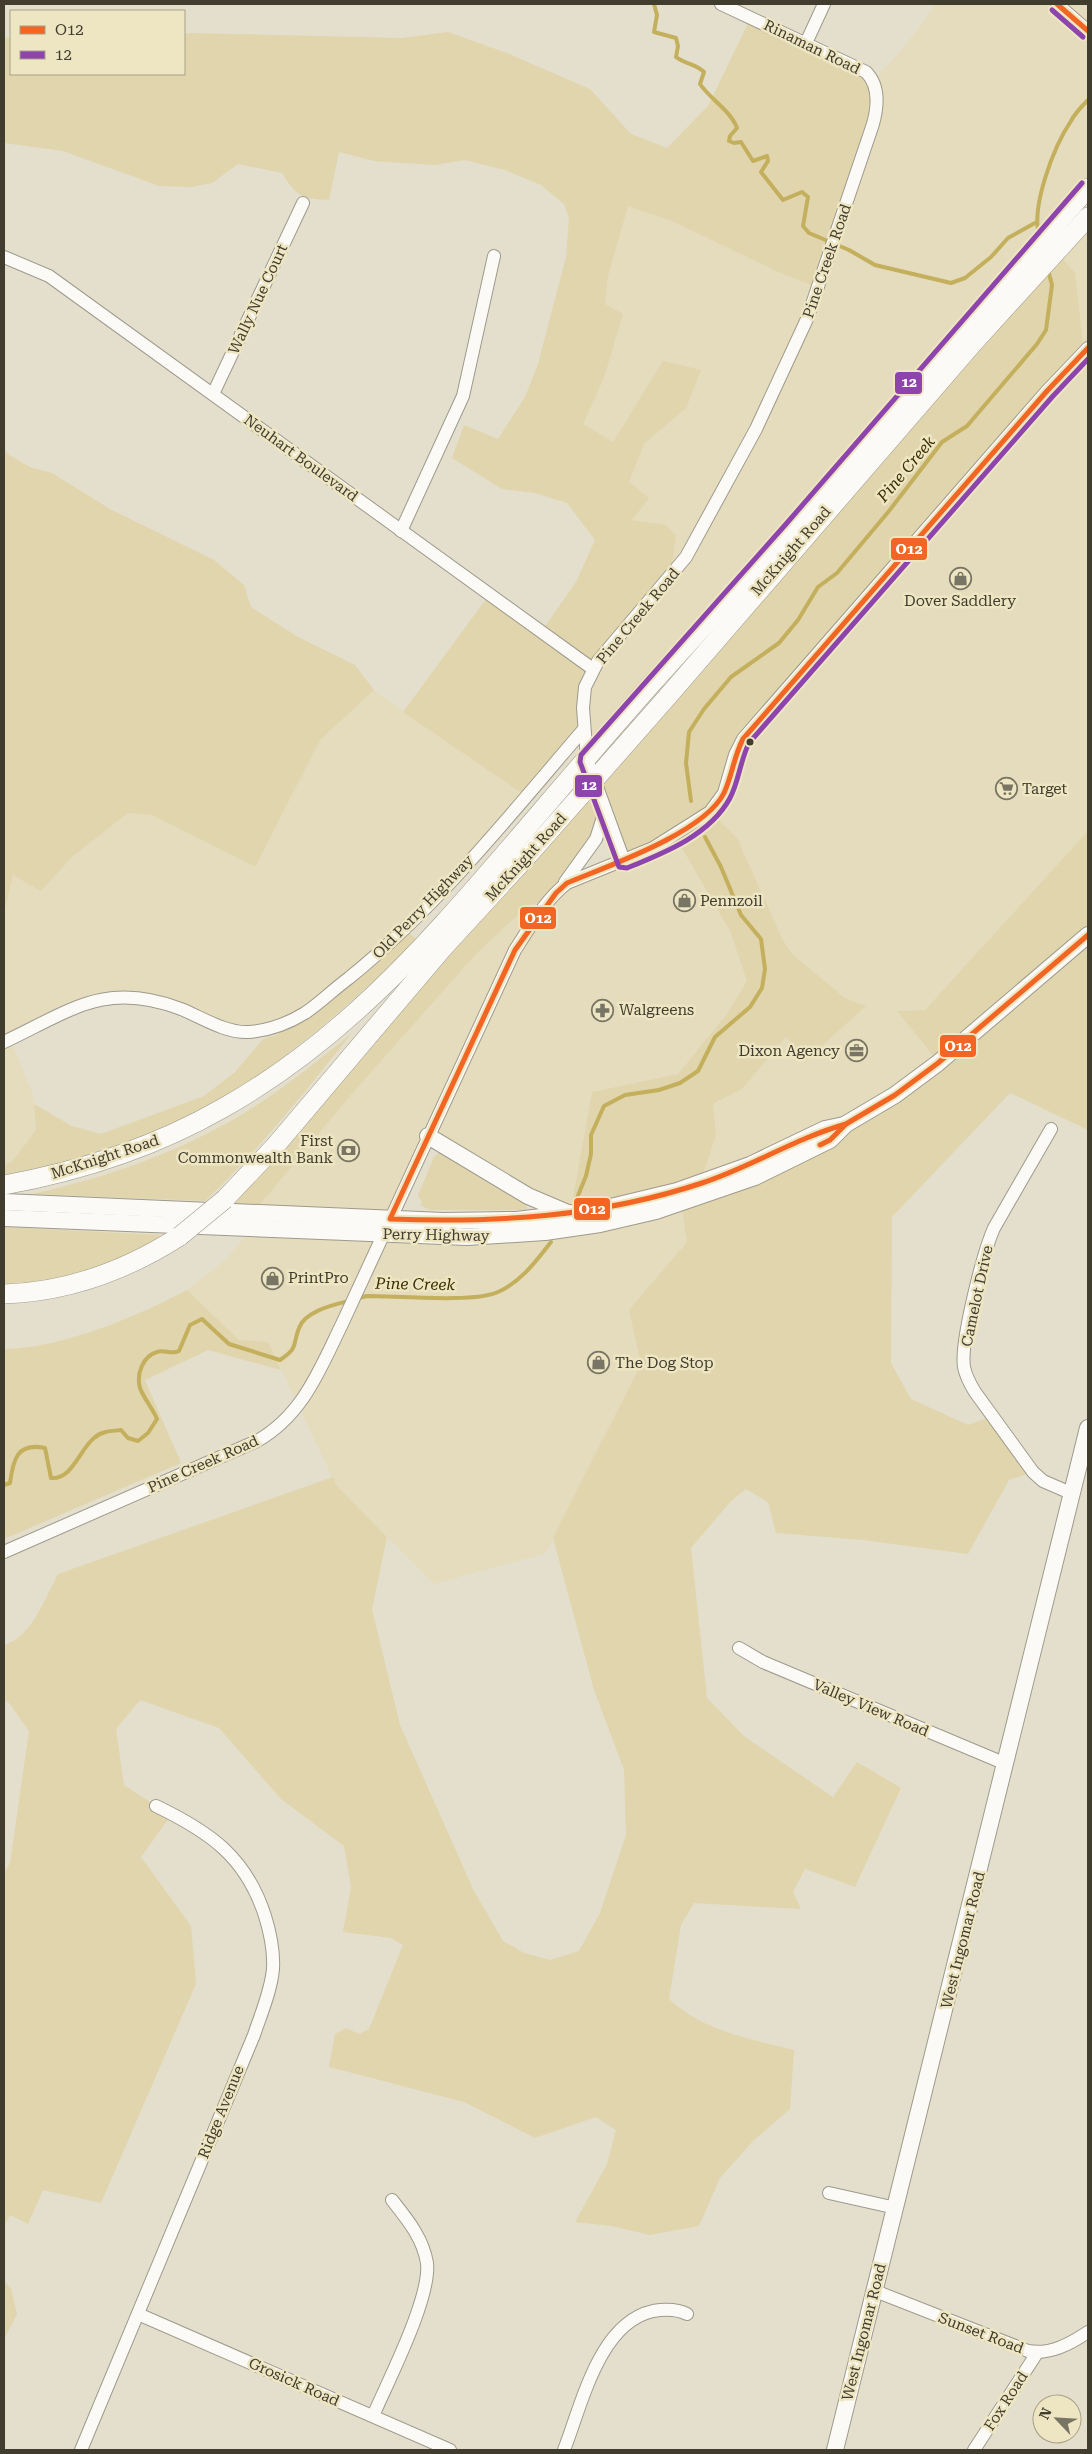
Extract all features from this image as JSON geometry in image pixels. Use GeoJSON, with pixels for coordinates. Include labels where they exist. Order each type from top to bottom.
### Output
{"type":"FeatureCollection","features":[{"type":"Feature","properties":{"kind":"highway","name":"McKnight Road"},"geometry":{"type":"LineString","coordinates":[[4,1185],[62,1173],[144,1146],[223,1108],[296,1061],[355,1012],[418,953],[587,759],[792,529],[1088,188]]}},
{"type":"Feature","properties":{"kind":"highway","name":"McKnight Road"},"geometry":{"type":"LineString","coordinates":[[4,1294],[53,1288],[93,1278],[131,1264],[180,1236],[225,1199],[276,1145],[442,949],[594,781],[790,552],[974,342],[1088,217]]}},
{"type":"Feature","properties":{"kind":"main road","name":"Perry Highway"},"geometry":{"type":"LineString","coordinates":[[4,1218],[383,1235],[492,1236],[545,1232],[629,1218],[681,1204],[755,1176],[830,1140],[846,1124],[894,1095],[932,1068],[1088,935]]}},
{"type":"Feature","properties":{"kind":"main road","name":"Perry Highway"},"geometry":{"type":"LineString","coordinates":[[4,1202],[492,1222],[570,1214],[678,1191],[750,1165],[825,1129],[846,1124]]}},
{"type":"Feature","properties":{"kind":"main road"},"geometry":{"type":"LineString","coordinates":[[428,1136],[533,1198],[570,1214]]}},
{"type":"Feature","properties":{"kind":"main road","name":"West Ingomar Road"},"geometry":{"type":"LineString","coordinates":[[835,2450],[1088,1428]]}},
{"type":"Feature","properties":{"kind":"street","name":"Rinaman Road"},"geometry":{"type":"LineString","coordinates":[[721,4],[862,69],[873,81]]}},
{"type":"Feature","properties":{"kind":"street"},"geometry":{"type":"LineString","coordinates":[[806,42],[824,4]]}},
{"type":"Feature","properties":{"kind":"street"},"geometry":{"type":"LineString","coordinates":[[1057,4],[1088,31]]}},
{"type":"Feature","properties":{"kind":"street","name":"Pine Creek Road"},"geometry":{"type":"LineString","coordinates":[[4,1552],[265,1436],[293,1413],[306,1395],[342,1324],[514,950],[561,888],[582,876],[624,861],[587,759],[583,697],[593,670],[678,568],[699,536],[782,378],[807,319],[875,116],[877,95],[873,81]]}},
{"type":"Feature","properties":{"kind":"street","name":"Wally Nue Court"},"geometry":{"type":"LineString","coordinates":[[213,394],[302,203]]}},
{"type":"Feature","properties":{"kind":"street"},"geometry":{"type":"LineString","coordinates":[[402,531],[464,396],[494,256]]}},
{"type":"Feature","properties":{"kind":"street","name":"Neuhart Boulevard"},"geometry":{"type":"LineString","coordinates":[[4,257],[49,276],[593,670]]}},
{"type":"Feature","properties":{"kind":"street"},"geometry":{"type":"LineString","coordinates":[[624,861],[675,836],[710,812],[724,793],[735,755],[743,739],[1047,391],[1088,348]]}},
{"type":"Feature","properties":{"kind":"street","name":"Old Perry Highway"},"geometry":{"type":"LineString","coordinates":[[4,1042],[76,1007],[107,997],[129,996],[155,1000],[225,1027],[245,1032],[266,1031],[305,1013],[405,930],[441,892],[584,729]]}},
{"type":"Feature","properties":{"kind":"street"},"geometry":{"type":"LineString","coordinates":[[561,888],[596,839],[605,811]]}},
{"type":"Feature","properties":{"kind":"street","name":"Camelot Drive"},"geometry":{"type":"LineString","coordinates":[[1051,1129],[994,1228],[987,1244],[967,1335],[964,1366],[968,1380],[975,1392],[1033,1472],[1043,1481],[1073,1494]]}},
{"type":"Feature","properties":{"kind":"street","name":"Valley View Road"},"geometry":{"type":"LineString","coordinates":[[738,1648],[763,1662],[1006,1764]]}},
{"type":"Feature","properties":{"kind":"street","name":"Ridge Avenue"},"geometry":{"type":"LineString","coordinates":[[81,2450],[254,2035],[267,1996],[273,1970],[273,1954],[268,1923],[259,1897],[246,1872],[227,1851],[201,1830],[156,1806]]}},
{"type":"Feature","properties":{"kind":"street"},"geometry":{"type":"LineString","coordinates":[[828,2193],[896,2208]]}},
{"type":"Feature","properties":{"kind":"street"},"geometry":{"type":"LineString","coordinates":[[373,2416],[417,2312],[427,2272],[424,2254],[418,2237],[408,2218],[392,2200]]}},
{"type":"Feature","properties":{"kind":"street","name":"Sunset Road"},"geometry":{"type":"LineString","coordinates":[[874,2291],[1012,2346],[1037,2353],[1065,2346],[1088,2332]]}},
{"type":"Feature","properties":{"kind":"street"},"geometry":{"type":"LineString","coordinates":[[564,2450],[597,2365],[616,2332],[628,2321],[649,2312],[668,2310],[687,2314]]}},
{"type":"Feature","properties":{"kind":"street","name":"Grosick Road"},"geometry":{"type":"LineString","coordinates":[[138,2314],[450,2450]]}},
{"type":"Feature","properties":{"kind":"street","name":"Fox Road"},"geometry":{"type":"LineString","coordinates":[[974,2450],[1037,2353]]}},
{"type":"Feature","properties":{"kind":"shaded area"},"geometry":{"type":"Polygon","coordinates":[[[936,4],[1088,4],[1088,188],[587,759],[583,708],[648,522],[632,520],[629,482],[644,444],[686,408],[663,361],[613,442],[583,424],[604,378],[623,314],[605,304],[608,276],[628,205],[672,221],[774,270],[873,81],[904,47],[936,4]]]}},
{"type":"Feature","properties":{"kind":"shaded area"},"geometry":{"type":"Polygon","coordinates":[[[751,17],[866,72],[877,95],[819,288],[774,270],[672,221],[628,206],[608,276],[605,304],[623,314],[604,378],[583,424],[613,442],[663,361],[701,370],[686,408],[644,444],[629,482],[649,498],[632,520],[665,525],[676,535],[670,578],[593,669],[584,729],[526,796],[403,712],[489,595],[541,632],[576,582],[595,540],[567,503],[535,493],[502,489],[452,458],[464,425],[498,439],[525,397],[538,364],[566,257],[569,218],[564,204],[541,185],[505,170],[465,160],[435,165],[374,161],[339,152],[329,200],[312,199],[301,195],[291,187],[282,173],[238,164],[212,183],[192,187],[159,186],[63,151],[4,143],[4,37],[10,39],[10,75],[185,75],[185,34],[190,33],[402,38],[448,32],[507,53],[590,89],[631,134],[667,148],[708,106],[751,17]]]}},
{"type":"Feature","properties":{"kind":"shaded area"},"geometry":{"type":"Polygon","coordinates":[[[1088,217],[1088,831],[925,1010],[897,1011],[938,1063],[895,1095],[700,1183],[716,1135],[713,1105],[742,1089],[786,1037],[865,1006],[845,998],[792,954],[710,812],[733,762],[1057,252],[1088,217]]]}},
{"type":"Feature","properties":{"kind":"shaded area"},"geometry":{"type":"Polygon","coordinates":[[[1057,252],[1075,273],[1084,353],[743,739],[711,812],[737,838],[782,938],[792,954],[845,998],[866,1006],[806,1060],[786,1037],[742,1089],[713,1104],[716,1135],[700,1183],[570,1214],[592,1092],[678,1074],[727,1014],[747,981],[730,931],[675,836],[624,861],[606,813],[561,888],[520,913],[477,953],[350,1096],[253,1213],[227,1212],[242,1183],[1057,252]]]}},
{"type":"Feature","properties":{"kind":"shaded area"},"geometry":{"type":"Polygon","coordinates":[[[4,449],[9,455],[30,467],[52,473],[110,509],[214,560],[244,585],[251,607],[298,637],[355,665],[374,690],[320,740],[255,867],[152,815],[128,813],[73,856],[41,891],[13,875],[4,913],[4,449]]]}},
{"type":"Feature","properties":{"kind":"shaded area"},"geometry":{"type":"Polygon","coordinates":[[[374,690],[526,796],[441,892],[305,1013],[245,1032],[117,996],[10,1039],[33,1095],[36,1130],[12,1162],[4,1164],[4,913],[12,874],[41,891],[73,856],[128,813],[152,815],[255,867],[320,740],[374,690]]]}},
{"type":"Feature","properties":{"kind":"shaded area"},"geometry":{"type":"Polygon","coordinates":[[[1088,831],[1088,1130],[1010,1093],[892,1217],[891,1363],[911,1399],[968,1425],[993,1416],[1033,1472],[1009,1480],[968,1554],[863,1540],[776,1533],[768,1502],[746,1489],[731,1501],[691,1548],[707,1698],[745,1737],[833,1797],[857,1762],[901,1788],[855,1887],[805,1869],[793,1892],[801,1909],[694,1903],[681,1925],[669,1999],[697,2019],[712,2026],[744,2037],[794,2050],[790,2109],[753,2141],[720,2178],[699,2226],[650,2235],[611,2226],[575,2222],[607,2164],[616,2130],[596,2117],[535,2138],[464,2102],[329,2067],[335,2034],[346,2028],[359,2034],[369,2029],[403,1945],[391,1938],[343,1932],[351,1887],[344,1846],[281,1799],[219,1728],[140,1700],[116,1729],[124,1785],[172,1814],[141,1857],[191,1926],[196,1984],[101,2203],[43,2190],[28,2224],[10,2215],[4,2227],[4,1873],[10,1863],[29,1731],[9,1703],[4,1700],[4,1645],[14,1641],[22,1634],[37,1616],[58,1574],[333,1477],[336,1485],[387,1537],[372,1609],[400,1725],[474,1891],[503,1941],[524,1953],[550,1960],[579,1951],[600,1913],[626,1835],[624,1770],[594,1690],[553,1538],[641,1364],[629,1310],[687,1242],[681,1203],[730,1186],[938,1062],[897,1011],[925,1010],[1088,831]]]}},
{"type":"Feature","properties":{"kind":"shaded area"},"geometry":{"type":"Polygon","coordinates":[[[675,836],[730,931],[747,981],[727,1014],[678,1074],[592,1092],[570,1214],[429,1136],[390,1219],[253,1213],[350,1096],[477,953],[520,913],[561,888],[675,836]]]}},
{"type":"Feature","properties":{"kind":"shaded area"},"geometry":{"type":"Polygon","coordinates":[[[409,933],[417,940],[354,999],[302,1043],[248,1083],[219,1101],[168,1128],[123,1145],[4,1177],[4,1164],[12,1162],[36,1130],[34,1104],[72,1126],[101,1134],[204,1096],[235,1072],[263,1039],[276,1035],[313,1012],[409,933]]]}},
{"type":"Feature","properties":{"kind":"shaded area"},"geometry":{"type":"Polygon","coordinates":[[[351,1034],[263,1141],[205,1201],[32,1194],[119,1170],[202,1136],[267,1099],[351,1034]]]}},
{"type":"Feature","properties":{"kind":"shaded area"},"geometry":{"type":"Polygon","coordinates":[[[442,1150],[521,1198],[527,1205],[527,1210],[430,1210],[420,1205],[422,1203],[418,1195],[434,1157],[442,1150]]]}},
{"type":"Feature","properties":{"kind":"shaded area"},"geometry":{"type":"Polygon","coordinates":[[[681,1203],[687,1242],[629,1310],[641,1364],[546,1553],[434,1584],[336,1485],[268,1342],[239,1340],[187,1290],[225,1260],[252,1229],[442,1237],[681,1203]]]}},
{"type":"Feature","properties":{"kind":"shaded area"},"geometry":{"type":"Polygon","coordinates":[[[4,1227],[161,1235],[126,1257],[87,1272],[66,1277],[4,1285],[4,1227]]]}},
{"type":"Feature","properties":{"kind":"shaded area"},"geometry":{"type":"Polygon","coordinates":[[[187,1290],[239,1340],[268,1342],[281,1370],[208,1350],[145,1380],[181,1463],[4,1539],[4,1349],[50,1343],[74,1337],[122,1320],[187,1290]]]}},
{"type":"Feature","properties":{"kind":"shaded area"},"geometry":{"type":"Polygon","coordinates":[[[4,2281],[11,2289],[17,2314],[4,2339],[4,2281]]]}},
{"type":"Feature","properties":{"kind":"waterway"},"geometry":{"type":"LineString","coordinates":[[654,4],[657,15],[654,32],[676,38],[678,46],[676,57],[698,67],[704,72],[700,84],[734,122],[737,128],[730,136],[729,141],[734,143],[741,142],[753,161],[767,156],[768,161],[761,172],[783,200],[802,192],[808,197],[803,226],[809,233],[849,250],[875,265],[951,283],[965,278],[991,257],[1008,238],[1035,223]]}},
{"type":"Feature","properties":{"kind":"waterway","name":"Pine Creek"},"geometry":{"type":"LineString","coordinates":[[1039,235],[1037,223],[1038,208],[1051,160],[1064,132],[1088,100]]}},
{"type":"Feature","properties":{"kind":"waterway","name":"Pine Creek"},"geometry":{"type":"LineString","coordinates":[[691,801],[686,763],[689,732],[704,709],[731,677],[779,643],[798,620],[818,587],[837,573],[889,511],[942,442],[967,426],[1037,344],[1046,330],[1052,285],[1048,270]]}},
{"type":"Feature","properties":{"kind":"waterway","name":"Pine Creek"},"geometry":{"type":"LineString","coordinates":[[577,1198],[586,1176],[591,1154],[591,1135],[604,1106],[625,1095],[659,1090],[680,1083],[698,1071],[715,1037],[750,1007],[762,988],[765,969],[761,939],[741,915],[721,867],[705,837]]}},
{"type":"Feature","properties":{"kind":"waterway","name":"Pine Creek"},"geometry":{"type":"LineString","coordinates":[[358,1298],[367,1296],[454,1298],[498,1292],[521,1277],[551,1242]]}},
{"type":"Feature","properties":{"kind":"waterway","name":"Pine Creek"},"geometry":{"type":"LineString","coordinates":[[4,1485],[10,1483],[15,1460],[22,1450],[36,1447],[45,1448],[51,1478],[65,1474],[89,1443],[100,1434],[121,1430],[128,1438],[138,1441],[148,1433],[157,1419],[140,1388],[139,1377],[142,1366],[144,1361],[152,1354],[162,1351],[179,1351],[190,1325],[202,1319],[229,1344],[280,1360],[293,1349],[299,1328],[307,1317],[320,1310],[349,1301]]}},
{"type":"Feature","properties":{"kind":"transit line","name":"O12"},"geometry":{"type":"LineString","coordinates":[[1057,4],[1088,31]]}},
{"type":"Feature","properties":{"kind":"transit line","name":"12"},"geometry":{"type":"LineString","coordinates":[[1052,10],[1083,37]]}},
{"type":"Feature","properties":{"kind":"transit line","name":"12"},"geometry":{"type":"LineString","coordinates":[[1082,183],[786,524],[581,755],[580,762],[619,867],[627,868],[671,849],[711,822],[730,798],[749,743],[1053,396],[1088,359]]}},
{"type":"Feature","properties":{"kind":"transit line","name":"O12"},"geometry":{"type":"LineString","coordinates":[[846,1124],[809,1137],[702,1183],[625,1204],[548,1215],[508,1218],[469,1220],[390,1219],[515,950],[556,893],[567,883],[629,858],[676,835],[697,822],[713,808],[724,793],[743,739],[1047,391],[1088,348]]}},
{"type":"Feature","properties":{"kind":"transit line","name":"O12"},"geometry":{"type":"LineString","coordinates":[[820,1145],[830,1140],[846,1124],[895,1095],[938,1063],[1088,935]]}},
{"type":"Feature","properties":{"kind":"place","name":"Dover Saddlery"},"geometry":{"type":"Point","coordinates":[960,578]}},
{"type":"Feature","properties":{"kind":"place","name":"Target"},"geometry":{"type":"Point","coordinates":[1006,789]}},
{"type":"Feature","properties":{"kind":"place","name":"Pennzoil"},"geometry":{"type":"Point","coordinates":[684,901]}},
{"type":"Feature","properties":{"kind":"place","name":"Walgreens"},"geometry":{"type":"Point","coordinates":[603,1010]}},
{"type":"Feature","properties":{"kind":"place","name":"Dixon Agency"},"geometry":{"type":"Point","coordinates":[856,1051]}},
{"type":"Feature","properties":{"kind":"place","name":"First Commonwealth Bank"},"geometry":{"type":"Point","coordinates":[349,1150]}},
{"type":"Feature","properties":{"kind":"place","name":"PrintPro"},"geometry":{"type":"Point","coordinates":[272,1278]}},
{"type":"Feature","properties":{"kind":"place","name":"The Dog Stop"},"geometry":{"type":"Point","coordinates":[599,1363]}}]}
